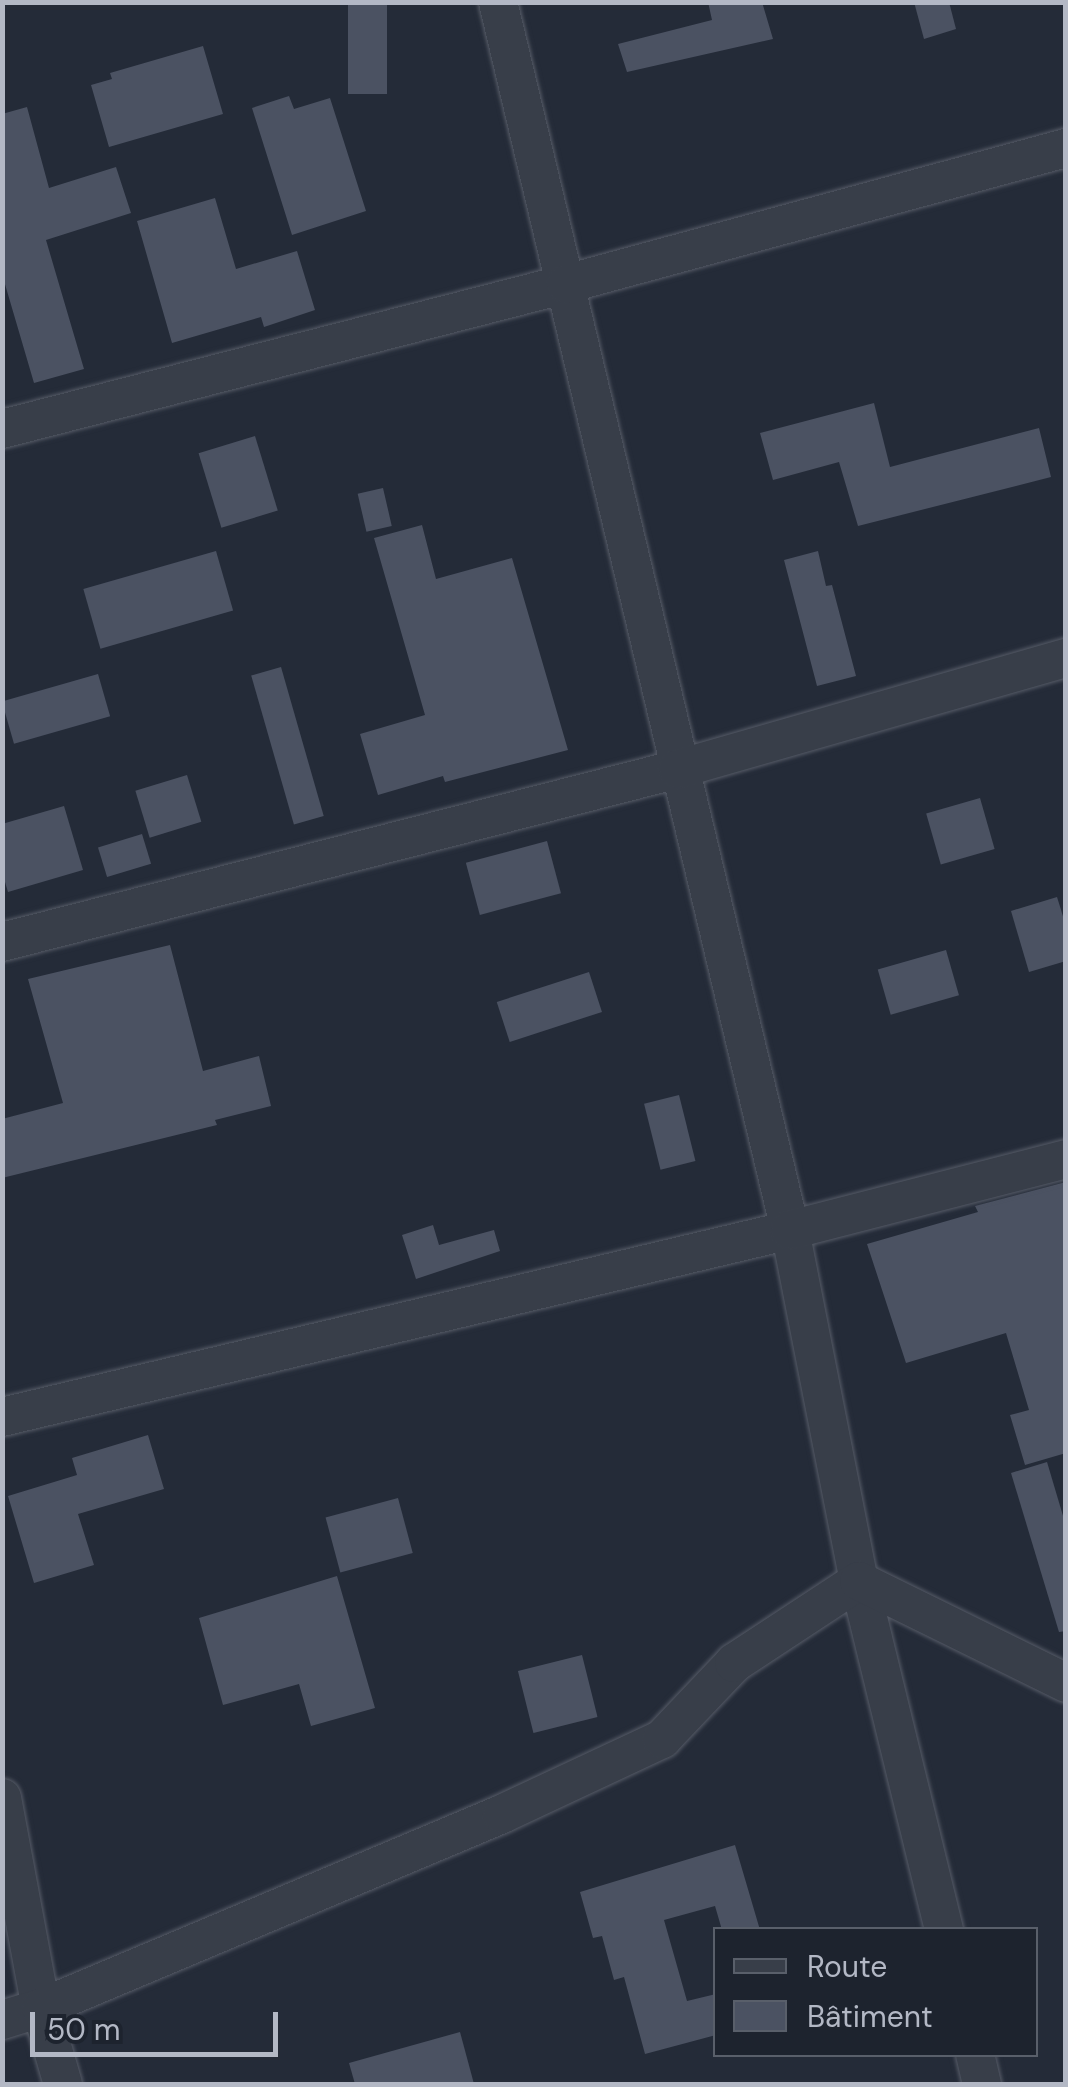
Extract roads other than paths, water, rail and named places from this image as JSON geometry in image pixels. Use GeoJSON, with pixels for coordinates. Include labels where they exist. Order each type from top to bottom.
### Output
{"type":"FeatureCollection","features":[{"type":"Feature","properties":{"kind":"street"},"geometry":{"type":"LineString","coordinates":[[498,2],[790,1230],[859,1580],[943,1927]]}},
{"type":"Feature","properties":{"kind":"street"},"geometry":{"type":"LineString","coordinates":[[2,428],[566,284],[1066,148]]}},
{"type":"Feature","properties":{"kind":"street"},"geometry":{"type":"LineString","coordinates":[[2,942],[678,769],[1066,658]]}},
{"type":"Feature","properties":{"kind":"street"},"geometry":{"type":"LineString","coordinates":[[2,1416],[790,1230],[1066,1159]]}},
{"type":"Feature","properties":{"kind":"street"},"geometry":{"type":"LineString","coordinates":[[859,1580],[1066,1683]]}},
{"type":"Feature","properties":{"kind":"street"},"geometry":{"type":"LineString","coordinates":[[2,2020],[41,2008],[502,1814],[662,1738],[734,1663],[859,1580]]}},
{"type":"Feature","properties":{"kind":"street"},"geometry":{"type":"LineString","coordinates":[[2,1798],[41,2008],[63,2084]]}},
{"type":"Feature","properties":{"kind":"street"},"geometry":{"type":"LineString","coordinates":[[976,2057],[982,2084]]}}]}
